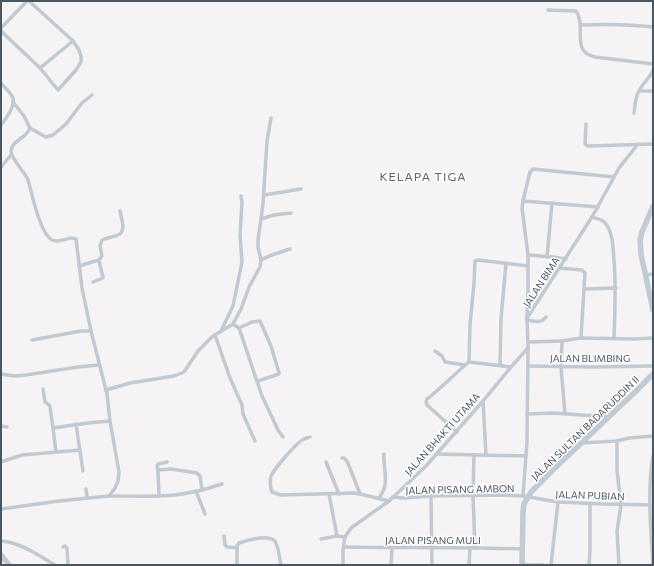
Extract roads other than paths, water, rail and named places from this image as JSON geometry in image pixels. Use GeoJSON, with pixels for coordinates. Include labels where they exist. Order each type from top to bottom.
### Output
{"type":"FeatureCollection","features":[{"type":"Feature","properties":{"kind":"street"},"geometry":{"type":"LineString","coordinates":[[28,1],[73,41],[79,50],[81,62],[76,70],[58,90],[40,68],[1,29],[28,1]]}},
{"type":"Feature","properties":{"kind":"street"},"geometry":{"type":"LineString","coordinates":[[548,10],[576,11],[581,25],[580,42],[582,49],[587,55],[653,64]]}},
{"type":"Feature","properties":{"kind":"street"},"geometry":{"type":"LineString","coordinates":[[581,25],[634,24],[653,27]]}},
{"type":"Feature","properties":{"kind":"street"},"geometry":{"type":"LineString","coordinates":[[40,68],[73,41]]}},
{"type":"Feature","properties":{"kind":"street"},"geometry":{"type":"LineString","coordinates":[[634,113],[636,98],[639,91],[653,70]]}},
{"type":"Feature","properties":{"kind":"street"},"geometry":{"type":"LineString","coordinates":[[1,83],[12,95],[13,99],[10,110],[1,125]]}},
{"type":"Feature","properties":{"kind":"street"},"geometry":{"type":"LineString","coordinates":[[639,91],[653,91]]}},
{"type":"Feature","properties":{"kind":"street"},"geometry":{"type":"LineString","coordinates":[[13,102],[24,116],[30,128],[46,137],[53,135],[66,124],[82,103],[92,95]]}},
{"type":"Feature","properties":{"kind":"street"},"geometry":{"type":"LineString","coordinates":[[106,390],[130,383],[174,376],[182,373],[198,351],[215,335],[233,324],[241,309],[249,287],[259,270],[260,260],[258,247],[264,195],[267,141],[271,118]]}},
{"type":"Feature","properties":{"kind":"street"},"geometry":{"type":"LineString","coordinates":[[586,124],[585,144],[588,146],[653,144]]}},
{"type":"Feature","properties":{"kind":"street"},"geometry":{"type":"LineString","coordinates":[[1,167],[11,154],[11,149],[29,132],[30,128]]}},
{"type":"Feature","properties":{"kind":"street","name":"JALAN BIMA"},"geometry":{"type":"LineString","coordinates":[[525,497],[528,366],[527,319],[592,217],[619,168],[638,144]]}},
{"type":"Feature","properties":{"kind":"street"},"geometry":{"type":"LineString","coordinates":[[11,154],[27,178],[40,220],[50,238],[57,241],[72,237],[76,239],[82,288],[106,390],[119,472],[118,481],[109,496]]}},
{"type":"Feature","properties":{"kind":"street"},"geometry":{"type":"LineString","coordinates":[[546,317],[541,321],[527,319],[528,255],[522,208],[530,172],[533,169],[614,177]]}},
{"type":"Feature","properties":{"kind":"street"},"geometry":{"type":"LineString","coordinates":[[264,195],[300,189]]}},
{"type":"Feature","properties":{"kind":"street"},"geometry":{"type":"LineString","coordinates":[[221,331],[233,306],[242,262],[240,235],[241,196]]}},
{"type":"Feature","properties":{"kind":"street"},"geometry":{"type":"LineString","coordinates":[[523,201],[552,202],[598,207]]}},
{"type":"Feature","properties":{"kind":"street"},"geometry":{"type":"LineString","coordinates":[[547,257],[552,202]]}},
{"type":"Feature","properties":{"kind":"street"},"geometry":{"type":"LineString","coordinates":[[653,206],[640,240],[641,254],[653,310]]}},
{"type":"Feature","properties":{"kind":"street"},"geometry":{"type":"LineString","coordinates":[[93,282],[103,278],[99,260],[102,256],[100,246],[102,240],[120,234],[122,231],[123,228],[120,211]]}},
{"type":"Feature","properties":{"kind":"street"},"geometry":{"type":"LineString","coordinates":[[261,219],[278,214],[291,213]]}},
{"type":"Feature","properties":{"kind":"street"},"geometry":{"type":"LineString","coordinates":[[592,217],[604,221],[611,234],[616,288],[614,338]]}},
{"type":"Feature","properties":{"kind":"street"},"geometry":{"type":"LineString","coordinates":[[260,260],[269,255],[290,249]]}},
{"type":"Feature","properties":{"kind":"street"},"geometry":{"type":"LineString","coordinates":[[528,255],[566,259]]}},
{"type":"Feature","properties":{"kind":"street"},"geometry":{"type":"LineString","coordinates":[[79,266],[99,260]]}},
{"type":"Feature","properties":{"kind":"street"},"geometry":{"type":"LineString","coordinates":[[469,362],[475,261],[478,260],[528,266]]}},
{"type":"Feature","properties":{"kind":"street"},"geometry":{"type":"LineString","coordinates":[[500,365],[501,319],[506,263]]}},
{"type":"Feature","properties":{"kind":"street"},"geometry":{"type":"LineString","coordinates":[[559,268],[585,272],[581,338]]}},
{"type":"Feature","properties":{"kind":"street"},"geometry":{"type":"LineString","coordinates":[[646,275],[653,274]]}},
{"type":"Feature","properties":{"kind":"street"},"geometry":{"type":"LineString","coordinates":[[584,289],[616,288]]}},
{"type":"Feature","properties":{"kind":"street"},"geometry":{"type":"LineString","coordinates":[[239,328],[252,322],[260,321],[271,346],[280,373],[258,381]]}},
{"type":"Feature","properties":{"kind":"street"},"geometry":{"type":"LineString","coordinates":[[233,324],[239,328],[262,396],[278,430],[283,437]]}},
{"type":"Feature","properties":{"kind":"street"},"geometry":{"type":"LineString","coordinates":[[32,340],[81,331],[91,331]]}},
{"type":"Feature","properties":{"kind":"street"},"geometry":{"type":"LineString","coordinates":[[215,335],[230,378],[242,406],[243,414],[255,441]]}},
{"type":"Feature","properties":{"kind":"street"},"geometry":{"type":"LineString","coordinates":[[528,342],[562,341],[581,338],[653,338]]}},
{"type":"Feature","properties":{"kind":"street"},"geometry":{"type":"LineString","coordinates":[[562,341],[561,367],[565,414]]}},
{"type":"Feature","properties":{"kind":"street","name":"JALAN BHAKTI UTAMA"},"geometry":{"type":"LineString","coordinates":[[345,537],[354,526],[389,501],[426,466],[457,432],[511,366],[528,348]]}},
{"type":"Feature","properties":{"kind":"street"},"geometry":{"type":"LineString","coordinates":[[434,350],[442,356],[446,363],[465,365]]}},
{"type":"Feature","properties":{"kind":"street"},"geometry":{"type":"LineString","coordinates":[[457,432],[427,405],[427,400],[469,362],[511,366]]}},
{"type":"Feature","properties":{"kind":"street"},"geometry":{"type":"LineString","coordinates":[[1,374],[14,376],[26,375],[99,365]]}},
{"type":"Feature","properties":{"kind":"street","name":"JALAN BLIMBING"},"geometry":{"type":"LineString","coordinates":[[528,366],[653,366]]}},
{"type":"Feature","properties":{"kind":"street","name":"JALAN SULTAN BADARUDDIN II"},"geometry":{"type":"LineString","coordinates":[[522,565],[522,512],[525,497],[582,442],[650,381],[653,374]]}},
{"type":"Feature","properties":{"kind":"street"},"geometry":{"type":"LineString","coordinates":[[43,389],[45,402],[50,408],[56,452]]}},
{"type":"Feature","properties":{"kind":"street"},"geometry":{"type":"LineString","coordinates":[[483,401],[486,455]]}},
{"type":"Feature","properties":{"kind":"street"},"geometry":{"type":"LineString","coordinates":[[527,414],[552,413],[609,417]]}},
{"type":"Feature","properties":{"kind":"street"},"geometry":{"type":"LineString","coordinates":[[53,428],[110,421]]}},
{"type":"Feature","properties":{"kind":"street"},"geometry":{"type":"LineString","coordinates":[[76,424],[83,471]]}},
{"type":"Feature","properties":{"kind":"street"},"geometry":{"type":"LineString","coordinates":[[1,426],[7,427]]}},
{"type":"Feature","properties":{"kind":"street"},"geometry":{"type":"LineString","coordinates":[[582,442],[617,441],[629,438],[653,436]]}},
{"type":"Feature","properties":{"kind":"street"},"geometry":{"type":"LineString","coordinates":[[310,437],[304,439],[295,447],[272,474],[271,488],[274,493],[281,495],[354,493],[389,501]]}},
{"type":"Feature","properties":{"kind":"street"},"geometry":{"type":"LineString","coordinates":[[617,441],[621,505],[617,532],[619,565]]}},
{"type":"Feature","properties":{"kind":"street"},"geometry":{"type":"LineString","coordinates":[[1,462],[22,455],[49,454],[80,450]]}},
{"type":"Feature","properties":{"kind":"street"},"geometry":{"type":"LineString","coordinates":[[380,498],[384,489],[384,454]]}},
{"type":"Feature","properties":{"kind":"street"},"geometry":{"type":"LineString","coordinates":[[437,454],[526,456]]}},
{"type":"Feature","properties":{"kind":"street"},"geometry":{"type":"LineString","coordinates":[[474,455],[473,496],[475,548]]}},
{"type":"Feature","properties":{"kind":"street"},"geometry":{"type":"LineString","coordinates":[[652,565],[650,485],[653,456]]}},
{"type":"Feature","properties":{"kind":"street"},"geometry":{"type":"LineString","coordinates":[[342,458],[347,461],[360,494]]}},
{"type":"Feature","properties":{"kind":"street"},"geometry":{"type":"LineString","coordinates":[[159,496],[157,466],[158,464],[167,462]]}},
{"type":"Feature","properties":{"kind":"street"},"geometry":{"type":"LineString","coordinates":[[326,462],[339,494]]}},
{"type":"Feature","properties":{"kind":"street"},"geometry":{"type":"LineString","coordinates":[[158,470],[196,473],[199,476],[202,490]]}},
{"type":"Feature","properties":{"kind":"street"},"geometry":{"type":"LineString","coordinates":[[1,509],[109,496],[175,495],[202,490],[222,484]]}},
{"type":"Feature","properties":{"kind":"street"},"geometry":{"type":"LineString","coordinates":[[86,489],[87,498]]}},
{"type":"Feature","properties":{"kind":"street"},"geometry":{"type":"LineString","coordinates":[[196,491],[205,514]]}},
{"type":"Feature","properties":{"kind":"street"},"geometry":{"type":"LineString","coordinates":[[329,494],[337,536]]}},
{"type":"Feature","properties":{"kind":"street","name":"JALAN PISANG AMBON"},"geometry":{"type":"LineString","coordinates":[[393,497],[504,495],[525,497]]}},
{"type":"Feature","properties":{"kind":"street"},"geometry":{"type":"LineString","coordinates":[[431,496],[432,565]]}},
{"type":"Feature","properties":{"kind":"street","name":"JALAN PUBIAN"},"geometry":{"type":"LineString","coordinates":[[525,497],[558,502],[651,505]]}},
{"type":"Feature","properties":{"kind":"street"},"geometry":{"type":"LineString","coordinates":[[551,565],[558,502]]}},
{"type":"Feature","properties":{"kind":"street"},"geometry":{"type":"LineString","coordinates":[[589,565],[590,504]]}},
{"type":"Feature","properties":{"kind":"street"},"geometry":{"type":"LineString","coordinates":[[224,536],[225,545],[237,548]]}},
{"type":"Feature","properties":{"kind":"street"},"geometry":{"type":"LineString","coordinates":[[321,539],[337,536],[345,537],[343,565]]}},
{"type":"Feature","properties":{"kind":"street"},"geometry":{"type":"LineString","coordinates":[[237,565],[237,544],[252,540],[271,538],[275,541],[278,549],[280,565]]}},
{"type":"Feature","properties":{"kind":"street"},"geometry":{"type":"LineString","coordinates":[[1,542],[8,542],[22,546],[55,565]]}},
{"type":"Feature","properties":{"kind":"street"},"geometry":{"type":"LineString","coordinates":[[63,547],[65,546],[67,548],[68,565]]}},
{"type":"Feature","properties":{"kind":"street","name":"JALAN PISANG MULI"},"geometry":{"type":"LineString","coordinates":[[344,547],[522,549]]}},
{"type":"Feature","properties":{"kind":"street"},"geometry":{"type":"LineString","coordinates":[[391,565],[392,548]]}},
{"type":"Feature","properties":{"kind":"street"},"geometry":{"type":"LineString","coordinates":[[469,565],[470,548]]}},
{"type":"Feature","properties":{"kind":"street"},"geometry":{"type":"LineString","coordinates":[[1,555],[9,565]]}},
{"type":"Feature","properties":{"kind":"street"},"geometry":{"type":"LineString","coordinates":[[522,565],[543,565]]}},
{"type":"Feature","properties":{"kind":"district","name":"KELAPA TIGA"},"geometry":{"type":"Point","coordinates":[423,177]}}]}
